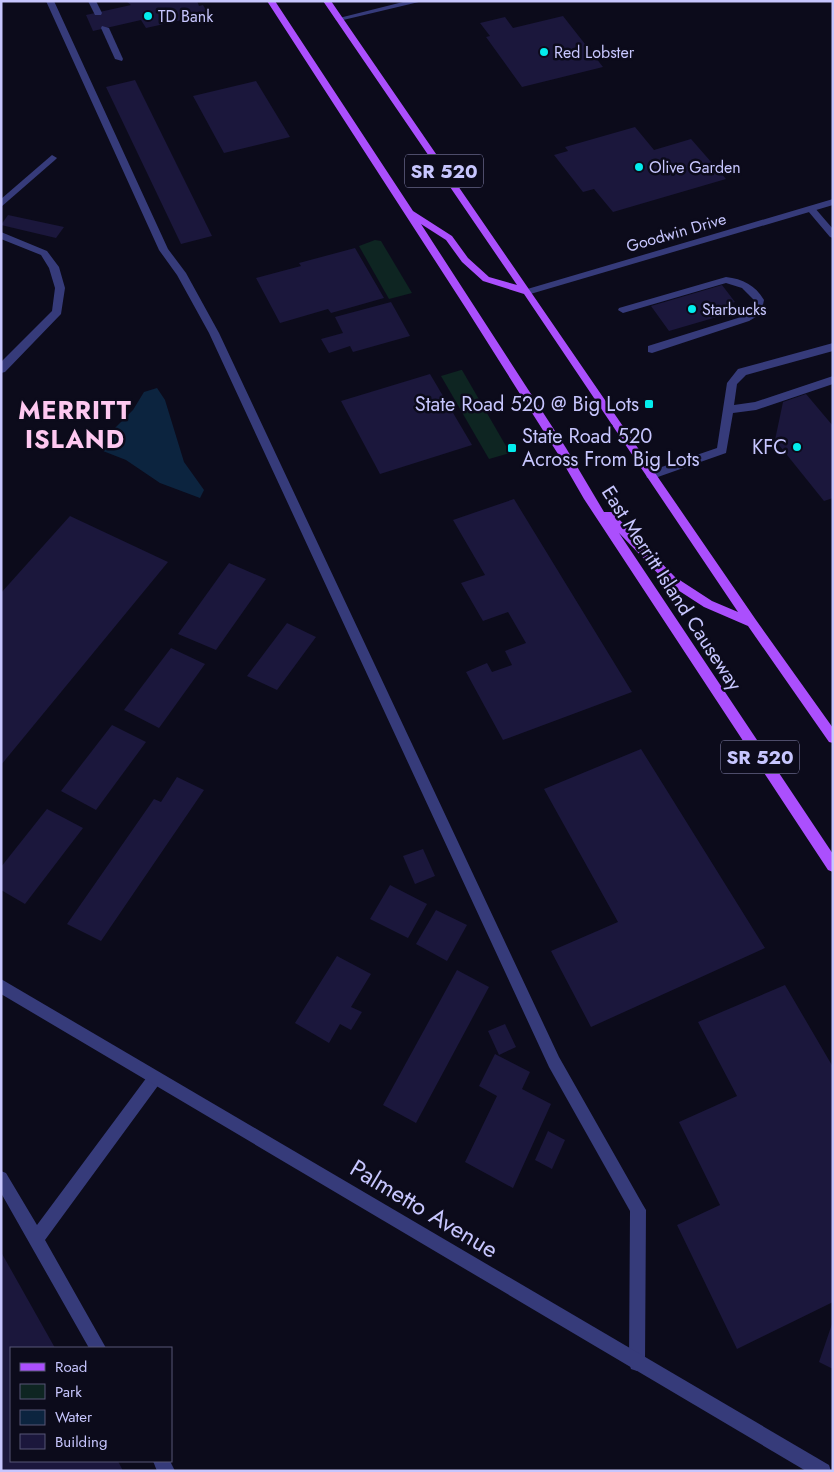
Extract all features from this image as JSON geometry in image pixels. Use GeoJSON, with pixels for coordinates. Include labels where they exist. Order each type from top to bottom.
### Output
{"type":"FeatureCollection","features":[{"type":"Feature","properties":{"kind":"main road","name":"East Merritt Island Causeway"},"geometry":{"type":"LineString","coordinates":[[271,1],[562,451],[588,496],[833,866]]}},
{"type":"Feature","properties":{"kind":"main road","name":"SR 520"},"geometry":{"type":"LineString","coordinates":[[327,1],[752,623],[833,738]]}},
{"type":"Feature","properties":{"kind":"main road"},"geometry":{"type":"LineString","coordinates":[[408,212],[449,238],[465,260],[486,279],[527,292]]}},
{"type":"Feature","properties":{"kind":"main road"},"geometry":{"type":"LineString","coordinates":[[588,496],[671,580],[708,604],[752,623]]}},
{"type":"Feature","properties":{"kind":"street"},"geometry":{"type":"LineString","coordinates":[[50,1],[164,250],[181,273],[214,333],[554,1062],[638,1210],[637,1363]]}},
{"type":"Feature","properties":{"kind":"street"},"geometry":{"type":"LineString","coordinates":[[92,1],[98,13]]}},
{"type":"Feature","properties":{"kind":"street"},"geometry":{"type":"LineString","coordinates":[[339,19],[419,1]]}},
{"type":"Feature","properties":{"kind":"street"},"geometry":{"type":"LineString","coordinates":[[105,28],[120,59]]}},
{"type":"Feature","properties":{"kind":"street"},"geometry":{"type":"LineString","coordinates":[[1,204],[52,158]]}},
{"type":"Feature","properties":{"kind":"street","name":"Goodwin Drive"},"geometry":{"type":"LineString","coordinates":[[527,292],[833,202]]}},
{"type":"Feature","properties":{"kind":"street"},"geometry":{"type":"LineString","coordinates":[[810,208],[833,235]]}},
{"type":"Feature","properties":{"kind":"street"},"geometry":{"type":"LineString","coordinates":[[1,235],[44,253],[54,267],[60,288],[57,312],[1,369]]}},
{"type":"Feature","properties":{"kind":"street"},"geometry":{"type":"LineString","coordinates":[[623,310],[726,280],[740,282],[752,290],[759,300],[757,312],[745,320],[652,349]]}},
{"type":"Feature","properties":{"kind":"street"},"geometry":{"type":"LineString","coordinates":[[651,475],[722,450],[732,383],[742,372],[833,347]]}},
{"type":"Feature","properties":{"kind":"street"},"geometry":{"type":"LineString","coordinates":[[729,410],[756,406],[833,380]]}},
{"type":"Feature","properties":{"kind":"street","name":"Palmetto Avenue"},"geometry":{"type":"LineString","coordinates":[[1,986],[637,1363],[823,1471]]}},
{"type":"Feature","properties":{"kind":"street"},"geometry":{"type":"LineString","coordinates":[[36,1239],[155,1078]]}},
{"type":"Feature","properties":{"kind":"street"},"geometry":{"type":"LineString","coordinates":[[1,1178],[97,1347]]}},
{"type":"Feature","properties":{"kind":"green space"},"geometry":{"type":"Polygon","coordinates":[[[375,240],[381,241],[412,293],[389,299],[359,246],[375,240]]]}},
{"type":"Feature","properties":{"kind":"green space"},"geometry":{"type":"Polygon","coordinates":[[[462,370],[510,453],[489,459],[441,376],[462,370]]]}},
{"type":"Feature","properties":{"kind":"water"},"geometry":{"type":"Polygon","coordinates":[[[157,388],[165,400],[184,462],[204,490],[200,498],[160,483],[126,460],[103,451],[101,442],[133,410],[144,392],[157,388]]]}},
{"type":"Feature","properties":{"kind":"building","name":"TD Bank"},"geometry":{"type":"Polygon","coordinates":[[[126,1],[197,1],[199,6],[203,5],[210,17],[193,21],[191,18],[146,28],[141,20],[93,31],[86,15],[131,5],[126,1]]]}},
{"type":"Feature","properties":{"kind":"building","name":"Red Lobster"},"geometry":{"type":"Polygon","coordinates":[[[563,16],[603,67],[522,87],[486,37],[490,36],[480,23],[505,17],[513,28],[563,16]]]}},
{"type":"Feature","properties":{"kind":"building"},"geometry":{"type":"Polygon","coordinates":[[[135,80],[212,236],[181,244],[106,87],[135,80]]]}},
{"type":"Feature","properties":{"kind":"building"},"geometry":{"type":"Polygon","coordinates":[[[256,81],[290,137],[224,153],[193,96],[256,81]]]}},
{"type":"Feature","properties":{"kind":"building","name":"Olive Garden"},"geometry":{"type":"Polygon","coordinates":[[[635,127],[654,150],[691,139],[726,179],[613,212],[594,189],[583,192],[554,155],[568,151],[565,147],[635,127]]]}},
{"type":"Feature","properties":{"kind":"building"},"geometry":{"type":"Polygon","coordinates":[[[8,215],[64,227],[56,238],[1,225],[8,215]]]}},
{"type":"Feature","properties":{"kind":"building"},"geometry":{"type":"Polygon","coordinates":[[[355,248],[384,298],[331,313],[328,309],[280,323],[256,278],[301,266],[299,263],[355,248]]]}},
{"type":"Feature","properties":{"kind":"building","name":"Starbucks"},"geometry":{"type":"Polygon","coordinates":[[[722,285],[735,302],[728,304],[734,312],[669,331],[651,306],[722,285]]]}},
{"type":"Feature","properties":{"kind":"building"},"geometry":{"type":"Polygon","coordinates":[[[391,302],[410,336],[353,352],[350,346],[329,353],[321,339],[343,333],[335,317],[391,302]]]}},
{"type":"Feature","properties":{"kind":"building"},"geometry":{"type":"Polygon","coordinates":[[[430,374],[472,445],[380,474],[341,401],[430,374]]]}},
{"type":"Feature","properties":{"kind":"building"},"geometry":{"type":"Polygon","coordinates":[[[806,394],[833,426],[833,498],[824,501],[775,440],[783,402],[806,394]]]}},
{"type":"Feature","properties":{"kind":"building"},"geometry":{"type":"Polygon","coordinates":[[[514,499],[632,692],[503,740],[466,672],[487,663],[492,672],[512,665],[505,651],[526,643],[508,612],[483,621],[461,583],[485,575],[453,520],[514,499]]]}},
{"type":"Feature","properties":{"kind":"building"},"geometry":{"type":"Polygon","coordinates":[[[70,516],[168,562],[1,765],[1,593],[70,516]]]}},
{"type":"Feature","properties":{"kind":"building"},"geometry":{"type":"Polygon","coordinates":[[[229,563],[266,579],[216,650],[178,634],[229,563]]]}},
{"type":"Feature","properties":{"kind":"building"},"geometry":{"type":"Polygon","coordinates":[[[287,623],[316,637],[277,690],[247,676],[287,623]]]}},
{"type":"Feature","properties":{"kind":"building"},"geometry":{"type":"Polygon","coordinates":[[[171,648],[205,664],[159,728],[124,710],[171,648]]]}},
{"type":"Feature","properties":{"kind":"building"},"geometry":{"type":"Polygon","coordinates":[[[112,725],[146,742],[96,810],[61,791],[112,725]]]}},
{"type":"Feature","properties":{"kind":"building"},"geometry":{"type":"Polygon","coordinates":[[[641,749],[765,948],[591,1027],[551,951],[618,922],[544,789],[641,749]]]}},
{"type":"Feature","properties":{"kind":"building"},"geometry":{"type":"Polygon","coordinates":[[[177,777],[204,790],[101,941],[67,924],[154,799],[161,802],[177,777]]]}},
{"type":"Feature","properties":{"kind":"building"},"geometry":{"type":"Polygon","coordinates":[[[47,809],[83,828],[25,904],[1,890],[1,867],[47,809]]]}},
{"type":"Feature","properties":{"kind":"building"},"geometry":{"type":"Polygon","coordinates":[[[423,849],[435,876],[415,884],[403,856],[423,849]]]}},
{"type":"Feature","properties":{"kind":"building"},"geometry":{"type":"Polygon","coordinates":[[[390,885],[427,904],[408,938],[370,919],[390,885]]]}},
{"type":"Feature","properties":{"kind":"building"},"geometry":{"type":"Polygon","coordinates":[[[436,910],[467,925],[447,961],[416,944],[436,910]]]}},
{"type":"Feature","properties":{"kind":"building"},"geometry":{"type":"Polygon","coordinates":[[[337,956],[371,974],[351,1007],[362,1012],[351,1030],[340,1024],[329,1043],[295,1023],[337,956]]]}},
{"type":"Feature","properties":{"kind":"building"},"geometry":{"type":"Polygon","coordinates":[[[457,970],[489,987],[416,1123],[383,1105],[457,970]]]}},
{"type":"Feature","properties":{"kind":"building"},"geometry":{"type":"Polygon","coordinates":[[[785,985],[833,1067],[833,1302],[737,1349],[677,1225],[720,1205],[679,1122],[737,1096],[698,1022],[785,985]]]}},
{"type":"Feature","properties":{"kind":"building"},"geometry":{"type":"Polygon","coordinates":[[[505,1024],[516,1047],[499,1055],[488,1031],[505,1024]]]}},
{"type":"Feature","properties":{"kind":"building"},"geometry":{"type":"Polygon","coordinates":[[[495,1054],[530,1072],[522,1089],[551,1104],[513,1188],[465,1162],[497,1096],[479,1086],[495,1054]]]}},
{"type":"Feature","properties":{"kind":"building"},"geometry":{"type":"Polygon","coordinates":[[[548,1131],[565,1140],[552,1169],[535,1160],[548,1131]]]}},
{"type":"Feature","properties":{"kind":"building"},"geometry":{"type":"Polygon","coordinates":[[[1,1252],[54,1347],[10,1347],[10,1462],[118,1462],[123,1471],[1,1471],[1,1252]]]}},
{"type":"Feature","properties":{"kind":"building"},"geometry":{"type":"Polygon","coordinates":[[[833,1324],[833,1369],[819,1362],[833,1324]]]}},
{"type":"Feature","properties":{"kind":"place","name":"TD Bank"},"geometry":{"type":"Point","coordinates":[148,16]}},
{"type":"Feature","properties":{"kind":"place","name":"Red Lobster"},"geometry":{"type":"Point","coordinates":[544,52]}},
{"type":"Feature","properties":{"kind":"place","name":"Olive Garden"},"geometry":{"type":"Point","coordinates":[639,167]}},
{"type":"Feature","properties":{"kind":"place","name":"Starbucks"},"geometry":{"type":"Point","coordinates":[692,309]}},
{"type":"Feature","properties":{"kind":"place","name":"State Road 520 @ Big Lots"},"geometry":{"type":"Point","coordinates":[649,404]}},
{"type":"Feature","properties":{"kind":"place","name":"KFC"},"geometry":{"type":"Point","coordinates":[797,447]}},
{"type":"Feature","properties":{"kind":"place","name":"State Road 520 Across From Big Lots"},"geometry":{"type":"Point","coordinates":[512,448]}},
{"type":"Feature","properties":{"kind":"district","name":"MERRITT ISLAND"},"geometry":{"type":"Point","coordinates":[75,424]}}]}
